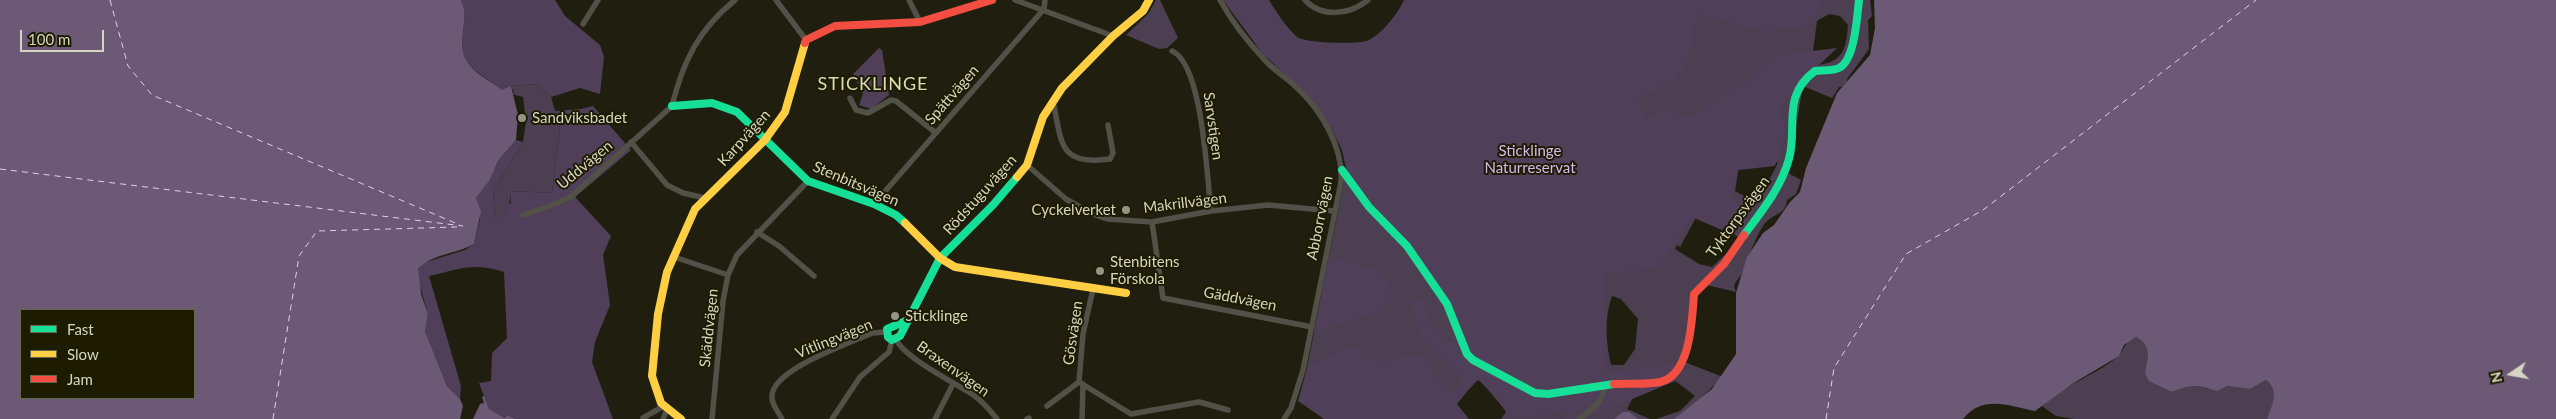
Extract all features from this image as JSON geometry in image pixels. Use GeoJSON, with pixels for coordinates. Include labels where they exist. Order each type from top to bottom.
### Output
{"type":"FeatureCollection","features":[{"type":"Feature","properties":{"kind":"street"},"geometry":{"type":"LineString","coordinates":[[583,24],[598,0]]}},
{"type":"Feature","properties":{"kind":"street"},"geometry":{"type":"LineString","coordinates":[[672,106],[677,86],[701,33],[735,0]]}},
{"type":"Feature","properties":{"kind":"street"},"geometry":{"type":"LineString","coordinates":[[776,0],[806,40],[835,26],[920,22],[992,0]]}},
{"type":"Feature","properties":{"kind":"street"},"geometry":{"type":"LineString","coordinates":[[909,0],[920,22]]}},
{"type":"Feature","properties":{"kind":"street"},"geometry":{"type":"LineString","coordinates":[[1015,0],[1044,9],[1113,36]]}},
{"type":"Feature","properties":{"kind":"street"},"geometry":{"type":"LineString","coordinates":[[1044,9],[1045,0]]}},
{"type":"Feature","properties":{"kind":"street","name":"Rödstuguvägen"},"geometry":{"type":"LineString","coordinates":[[832,419],[860,377],[889,352],[894,340],[900,336],[940,258],[993,205],[1027,166],[1044,117],[1052,101],[1069,80],[1113,36],[1143,11],[1149,0]]}},
{"type":"Feature","properties":{"kind":"street","name":"Abborrvägen"},"geometry":{"type":"LineString","coordinates":[[1220,0],[1263,58],[1310,102],[1338,151],[1342,170],[1312,326],[1298,386],[1291,408],[1284,419]]}},
{"type":"Feature","properties":{"kind":"street"},"geometry":{"type":"LineString","coordinates":[[1304,0],[1321,11],[1336,13],[1354,8],[1368,0]]}},
{"type":"Feature","properties":{"kind":"street","name":"Tyktorpsvägen"},"geometry":{"type":"LineString","coordinates":[[1342,170],[1370,207],[1407,246],[1447,304],[1457,326],[1462,348],[1473,360],[1536,393],[1548,394],[1606,384],[1660,382],[1671,378],[1678,369],[1692,331],[1694,294],[1724,264],[1776,191],[1789,160],[1793,139],[1791,114],[1800,87],[1807,77],[1815,72],[1838,69],[1845,63],[1852,47],[1859,0]]}},
{"type":"Feature","properties":{"kind":"street","name":"Spättvägen"},"geometry":{"type":"LineString","coordinates":[[874,204],[1044,9]]}},
{"type":"Feature","properties":{"kind":"street","name":"Karpvägen"},"geometry":{"type":"LineString","coordinates":[[681,419],[665,407],[653,383],[651,368],[662,294],[674,257],[691,216],[705,198],[765,140],[785,112],[806,40]]}},
{"type":"Feature","properties":{"kind":"street","name":"Sarvstigen"},"geometry":{"type":"LineString","coordinates":[[1172,51],[1185,66],[1197,91],[1211,211]]}},
{"type":"Feature","properties":{"kind":"street"},"geometry":{"type":"LineString","coordinates":[[850,98],[856,110],[868,114],[891,100],[896,101],[936,133]]}},
{"type":"Feature","properties":{"kind":"street"},"geometry":{"type":"LineString","coordinates":[[1052,101],[1062,143],[1069,155],[1074,158],[1110,159],[1113,153],[1108,125]]}},
{"type":"Feature","properties":{"kind":"street","name":"Stenbitsvägen"},"geometry":{"type":"LineString","coordinates":[[672,106],[698,102],[721,104],[737,112],[808,181],[874,204],[896,215],[940,258],[954,267],[1126,293]]}},
{"type":"Feature","properties":{"kind":"street","name":"Uddvägen"},"geometry":{"type":"LineString","coordinates":[[523,214],[555,204],[572,196],[672,106]]}},
{"type":"Feature","properties":{"kind":"street"},"geometry":{"type":"LineString","coordinates":[[631,142],[667,185],[683,193],[705,198]]}},
{"type":"Feature","properties":{"kind":"street","name":"Makrillvägen"},"geometry":{"type":"LineString","coordinates":[[1027,166],[1066,199],[1092,214],[1107,219],[1152,222],[1211,211],[1268,205],[1334,211]]}},
{"type":"Feature","properties":{"kind":"street","name":"Skäddvägen"},"geometry":{"type":"LineString","coordinates":[[712,419],[723,301],[728,275],[737,255],[808,181]]}},
{"type":"Feature","properties":{"kind":"street","name":"Gäddvägen"},"geometry":{"type":"LineString","coordinates":[[1152,222],[1162,298],[1312,326]]}},
{"type":"Feature","properties":{"kind":"street"},"geometry":{"type":"LineString","coordinates":[[757,232],[778,246],[814,276]]}},
{"type":"Feature","properties":{"kind":"street"},"geometry":{"type":"LineString","coordinates":[[674,257],[728,275]]}},
{"type":"Feature","properties":{"kind":"street","name":"Gösvägen"},"geometry":{"type":"LineString","coordinates":[[1082,419],[1083,334],[1093,288]]}},
{"type":"Feature","properties":{"kind":"street"},"geometry":{"type":"LineString","coordinates":[[894,340],[885,332],[892,325],[908,320]]}},
{"type":"Feature","properties":{"kind":"street","name":"Vitlingvägen"},"geometry":{"type":"LineString","coordinates":[[782,419],[772,398],[774,389],[787,373],[872,333],[885,332]]}},
{"type":"Feature","properties":{"kind":"street","name":"Braxenvägen"},"geometry":{"type":"LineString","coordinates":[[894,340],[898,346],[953,384],[972,394],[991,410],[997,419]]}},
{"type":"Feature","properties":{"kind":"street","name":"Gösvägen"},"geometry":{"type":"LineString","coordinates":[[1047,406],[1081,383]]}},
{"type":"Feature","properties":{"kind":"street","name":"Gösvägen"},"geometry":{"type":"LineString","coordinates":[[1081,383],[1131,417],[1199,402],[1228,410]]}},
{"type":"Feature","properties":{"kind":"street"},"geometry":{"type":"LineString","coordinates":[[935,419],[953,384]]}},
{"type":"Feature","properties":{"kind":"street"},"geometry":{"type":"LineString","coordinates":[[1579,419],[1595,409],[1601,401],[1606,384]]}},
{"type":"Feature","properties":{"kind":"street"},"geometry":{"type":"LineString","coordinates":[[642,418],[665,407]]}},
{"type":"Feature","properties":{"kind":"street"},"geometry":{"type":"LineString","coordinates":[[663,419],[665,407]]}},
{"type":"Feature","properties":{"kind":"green space"},"geometry":{"type":"Polygon","coordinates":[[[461,0],[555,0],[565,16],[600,45],[604,57],[600,94],[580,88],[551,97],[536,84],[511,86],[502,91],[474,70],[467,61],[462,47],[464,7],[461,0]]]}},
{"type":"Feature","properties":{"kind":"green space"},"geometry":{"type":"Polygon","coordinates":[[[1156,0],[1160,0],[1178,38],[1167,48],[1159,49],[1126,35],[1148,14],[1156,0]]]}},
{"type":"Feature","properties":{"kind":"green space","name":"Sticklinge Naturreservat"},"geometry":{"type":"Polygon","coordinates":[[[1223,0],[1269,0],[1278,15],[1297,37],[1311,41],[1344,43],[1363,42],[1380,33],[1398,11],[1404,0],[1817,0],[1824,7],[1802,28],[1761,31],[1698,13],[1686,65],[1672,81],[1638,99],[1644,120],[1664,110],[1689,118],[1753,77],[1780,55],[1837,48],[1798,85],[1779,107],[1786,132],[1775,166],[1738,170],[1730,196],[1742,210],[1722,230],[1694,218],[1674,243],[1659,268],[1605,274],[1605,373],[1678,363],[1678,380],[1584,419],[1564,419],[1567,412],[1513,419],[1478,378],[1457,404],[1469,419],[1324,419],[1298,401],[1307,368],[1352,346],[1364,348],[1366,354],[1383,363],[1409,355],[1430,358],[1434,378],[1454,392],[1463,380],[1421,338],[1411,300],[1422,299],[1429,320],[1448,341],[1458,341],[1455,325],[1413,249],[1359,188],[1346,168],[1340,141],[1312,100],[1263,54],[1223,0]]]}},
{"type":"Feature","properties":{"kind":"green space","name":"Sticklinge Naturreservat"},"geometry":{"type":"Polygon","coordinates":[[[1428,0],[1870,0],[1872,16],[1868,20],[1869,49],[1847,79],[1846,84],[1844,83],[1844,86],[1839,87],[1832,98],[1803,86],[1788,173],[1801,180],[1796,194],[1787,200],[1782,211],[1768,220],[1762,227],[1744,270],[1734,286],[1736,292],[1707,285],[1696,297],[1682,361],[1723,377],[1679,419],[1656,419],[1680,411],[1695,396],[1673,379],[1639,386],[1627,409],[1650,419],[1501,419],[1506,412],[1491,391],[1478,380],[1455,403],[1307,368],[1347,166],[1344,154],[1326,119],[1428,0]],[[1829,14],[1817,21],[1811,66],[1821,65],[1835,59],[1840,55],[1846,43],[1848,25],[1840,16],[1829,14]],[[1747,147],[1740,160],[1735,191],[1757,203],[1778,163],[1747,147]],[[1699,212],[1680,247],[1677,245],[1675,249],[1699,264],[1712,267],[1728,252],[1738,237],[1699,212]],[[1612,296],[1609,304],[1607,330],[1611,365],[1624,365],[1635,349],[1638,319],[1621,299],[1612,296]]]}},
{"type":"Feature","properties":{"kind":"green space"},"geometry":{"type":"Polygon","coordinates":[[[879,48],[882,50],[889,95],[871,109],[859,105],[863,94],[853,74],[879,48]]]}},
{"type":"Feature","properties":{"kind":"green space","name":"Sandviksbadet"},"geometry":{"type":"Polygon","coordinates":[[[536,84],[551,97],[560,128],[552,193],[511,191],[508,214],[495,219],[493,191],[523,142],[526,121],[523,97],[512,94],[514,93],[511,86],[536,84]]]}},
{"type":"Feature","properties":{"kind":"green space"},"geometry":{"type":"Polygon","coordinates":[[[593,106],[631,150],[575,197],[611,236],[603,255],[610,305],[595,342],[592,362],[613,419],[516,419],[507,415],[505,418],[489,409],[479,383],[491,381],[492,353],[507,338],[504,272],[474,267],[429,276],[461,386],[460,399],[447,386],[425,331],[428,314],[417,276],[418,269],[423,263],[465,250],[474,244],[480,219],[476,198],[490,180],[498,161],[516,140],[523,142],[493,191],[495,218],[508,214],[506,205],[511,203],[510,191],[552,193],[560,128],[555,111],[593,106]]]}},
{"type":"Feature","properties":{"kind":"green space"},"geometry":{"type":"Polygon","coordinates":[[[1329,255],[1378,271],[1391,285],[1392,300],[1378,312],[1314,332],[1329,255]]]}},
{"type":"Feature","properties":{"kind":"green space"},"geometry":{"type":"Polygon","coordinates":[[[2136,337],[2145,345],[2148,353],[2145,374],[2172,392],[2186,387],[2200,386],[2208,389],[2227,386],[2250,389],[2266,380],[2274,393],[2273,403],[2267,419],[2074,419],[2056,416],[2042,406],[2050,398],[2110,363],[2118,356],[2127,343],[2136,337]]]}},
{"type":"Feature","properties":{"kind":"shaded area"},"geometry":{"type":"Polygon","coordinates":[[[0,0],[461,0],[464,7],[462,46],[467,61],[478,74],[502,90],[511,86],[518,115],[516,140],[498,161],[490,180],[476,198],[481,211],[474,244],[430,260],[418,269],[421,294],[428,314],[425,331],[447,386],[460,399],[463,406],[460,419],[0,419],[0,0]]]}},
{"type":"Feature","properties":{"kind":"shaded area"},"geometry":{"type":"Polygon","coordinates":[[[1874,0],[2556,0],[2556,419],[2267,419],[2273,403],[2274,393],[2266,380],[2250,389],[2227,386],[2217,391],[2199,386],[2186,387],[2172,392],[2149,381],[2145,374],[2148,357],[2147,349],[2136,337],[2124,345],[2119,356],[2072,384],[2035,411],[2006,405],[1988,404],[1979,406],[1963,419],[1674,419],[1712,389],[1736,354],[1736,293],[1747,257],[1763,233],[1774,225],[1790,202],[1800,192],[1806,168],[1837,93],[1870,55],[1875,28],[1874,0]]]}},
{"type":"Feature","properties":{"kind":"shaded area"},"geometry":{"type":"Polygon","coordinates":[[[484,396],[489,409],[505,418],[507,415],[516,419],[473,419],[480,404],[484,403],[482,397],[484,396]]]}},
{"type":"Feature","properties":{"kind":"shaded area"},"geometry":{"type":"Polygon","coordinates":[[[1623,412],[1629,412],[1638,419],[1614,419],[1623,412]]]}},
{"type":"Feature","properties":{"kind":"ferry route"},"geometry":{"type":"LineString","coordinates":[[110,0],[128,66],[152,95],[460,225]]}},
{"type":"Feature","properties":{"kind":"ferry route"},"geometry":{"type":"LineString","coordinates":[[1826,419],[1834,368],[1906,254],[1983,210],[2256,0]]}},
{"type":"Feature","properties":{"kind":"ferry route"},"geometry":{"type":"LineString","coordinates":[[0,169],[463,226]]}},
{"type":"Feature","properties":{"kind":"ferry route"},"geometry":{"type":"LineString","coordinates":[[273,419],[299,256],[317,231],[457,227]]}},
{"type":"Feature","properties":{"kind":"traffic: fast"},"geometry":{"type":"LineString","coordinates":[[1744,235],[1770,199],[1785,170],[1791,147],[1794,101],[1798,91],[1804,81],[1815,71],[1839,68],[1849,56],[1856,27],[1859,0]]}},
{"type":"Feature","properties":{"kind":"traffic: fast"},"geometry":{"type":"LineString","coordinates":[[672,106],[712,103],[737,112],[808,181],[874,204],[896,215],[905,223]]}},
{"type":"Feature","properties":{"kind":"traffic: fast"},"geometry":{"type":"LineString","coordinates":[[1342,170],[1369,207],[1407,246],[1447,304],[1467,354],[1473,360],[1535,393],[1548,394],[1614,384]]}},
{"type":"Feature","properties":{"kind":"traffic: fast"},"geometry":{"type":"LineString","coordinates":[[908,320],[887,329],[888,337],[892,340],[900,336],[940,258],[993,205],[1017,177]]}},
{"type":"Feature","properties":{"kind":"traffic: slow"},"geometry":{"type":"LineString","coordinates":[[1017,177],[1027,165],[1043,117],[1062,88],[1113,36],[1143,11],[1149,0]]}},
{"type":"Feature","properties":{"kind":"traffic: slow"},"geometry":{"type":"LineString","coordinates":[[681,419],[661,403],[652,376],[658,314],[667,272],[695,209],[765,140],[785,112],[805,43]]}},
{"type":"Feature","properties":{"kind":"traffic: slow"},"geometry":{"type":"LineString","coordinates":[[905,223],[940,258],[955,267],[1126,293]]}},
{"type":"Feature","properties":{"kind":"traffic: jam"},"geometry":{"type":"LineString","coordinates":[[805,43],[806,40],[835,26],[920,22],[992,0]]}},
{"type":"Feature","properties":{"kind":"traffic: jam"},"geometry":{"type":"LineString","coordinates":[[1614,384],[1660,382],[1670,377],[1678,369],[1684,358],[1691,331],[1694,294],[1724,264],[1744,235]]}},
{"type":"Feature","properties":{"kind":"place","name":"Sandviksbadet"},"geometry":{"type":"Point","coordinates":[522,118]}},
{"type":"Feature","properties":{"kind":"place","name":"Cyckelverket"},"geometry":{"type":"Point","coordinates":[1126,210]}},
{"type":"Feature","properties":{"kind":"place","name":"Stenbitens Förskola"},"geometry":{"type":"Point","coordinates":[1100,271]}},
{"type":"Feature","properties":{"kind":"place","name":"Sticklinge"},"geometry":{"type":"Point","coordinates":[895,316]}},
{"type":"Feature","properties":{"kind":"district","name":"STICKLINGE"},"geometry":{"type":"Point","coordinates":[873,84]}}]}
